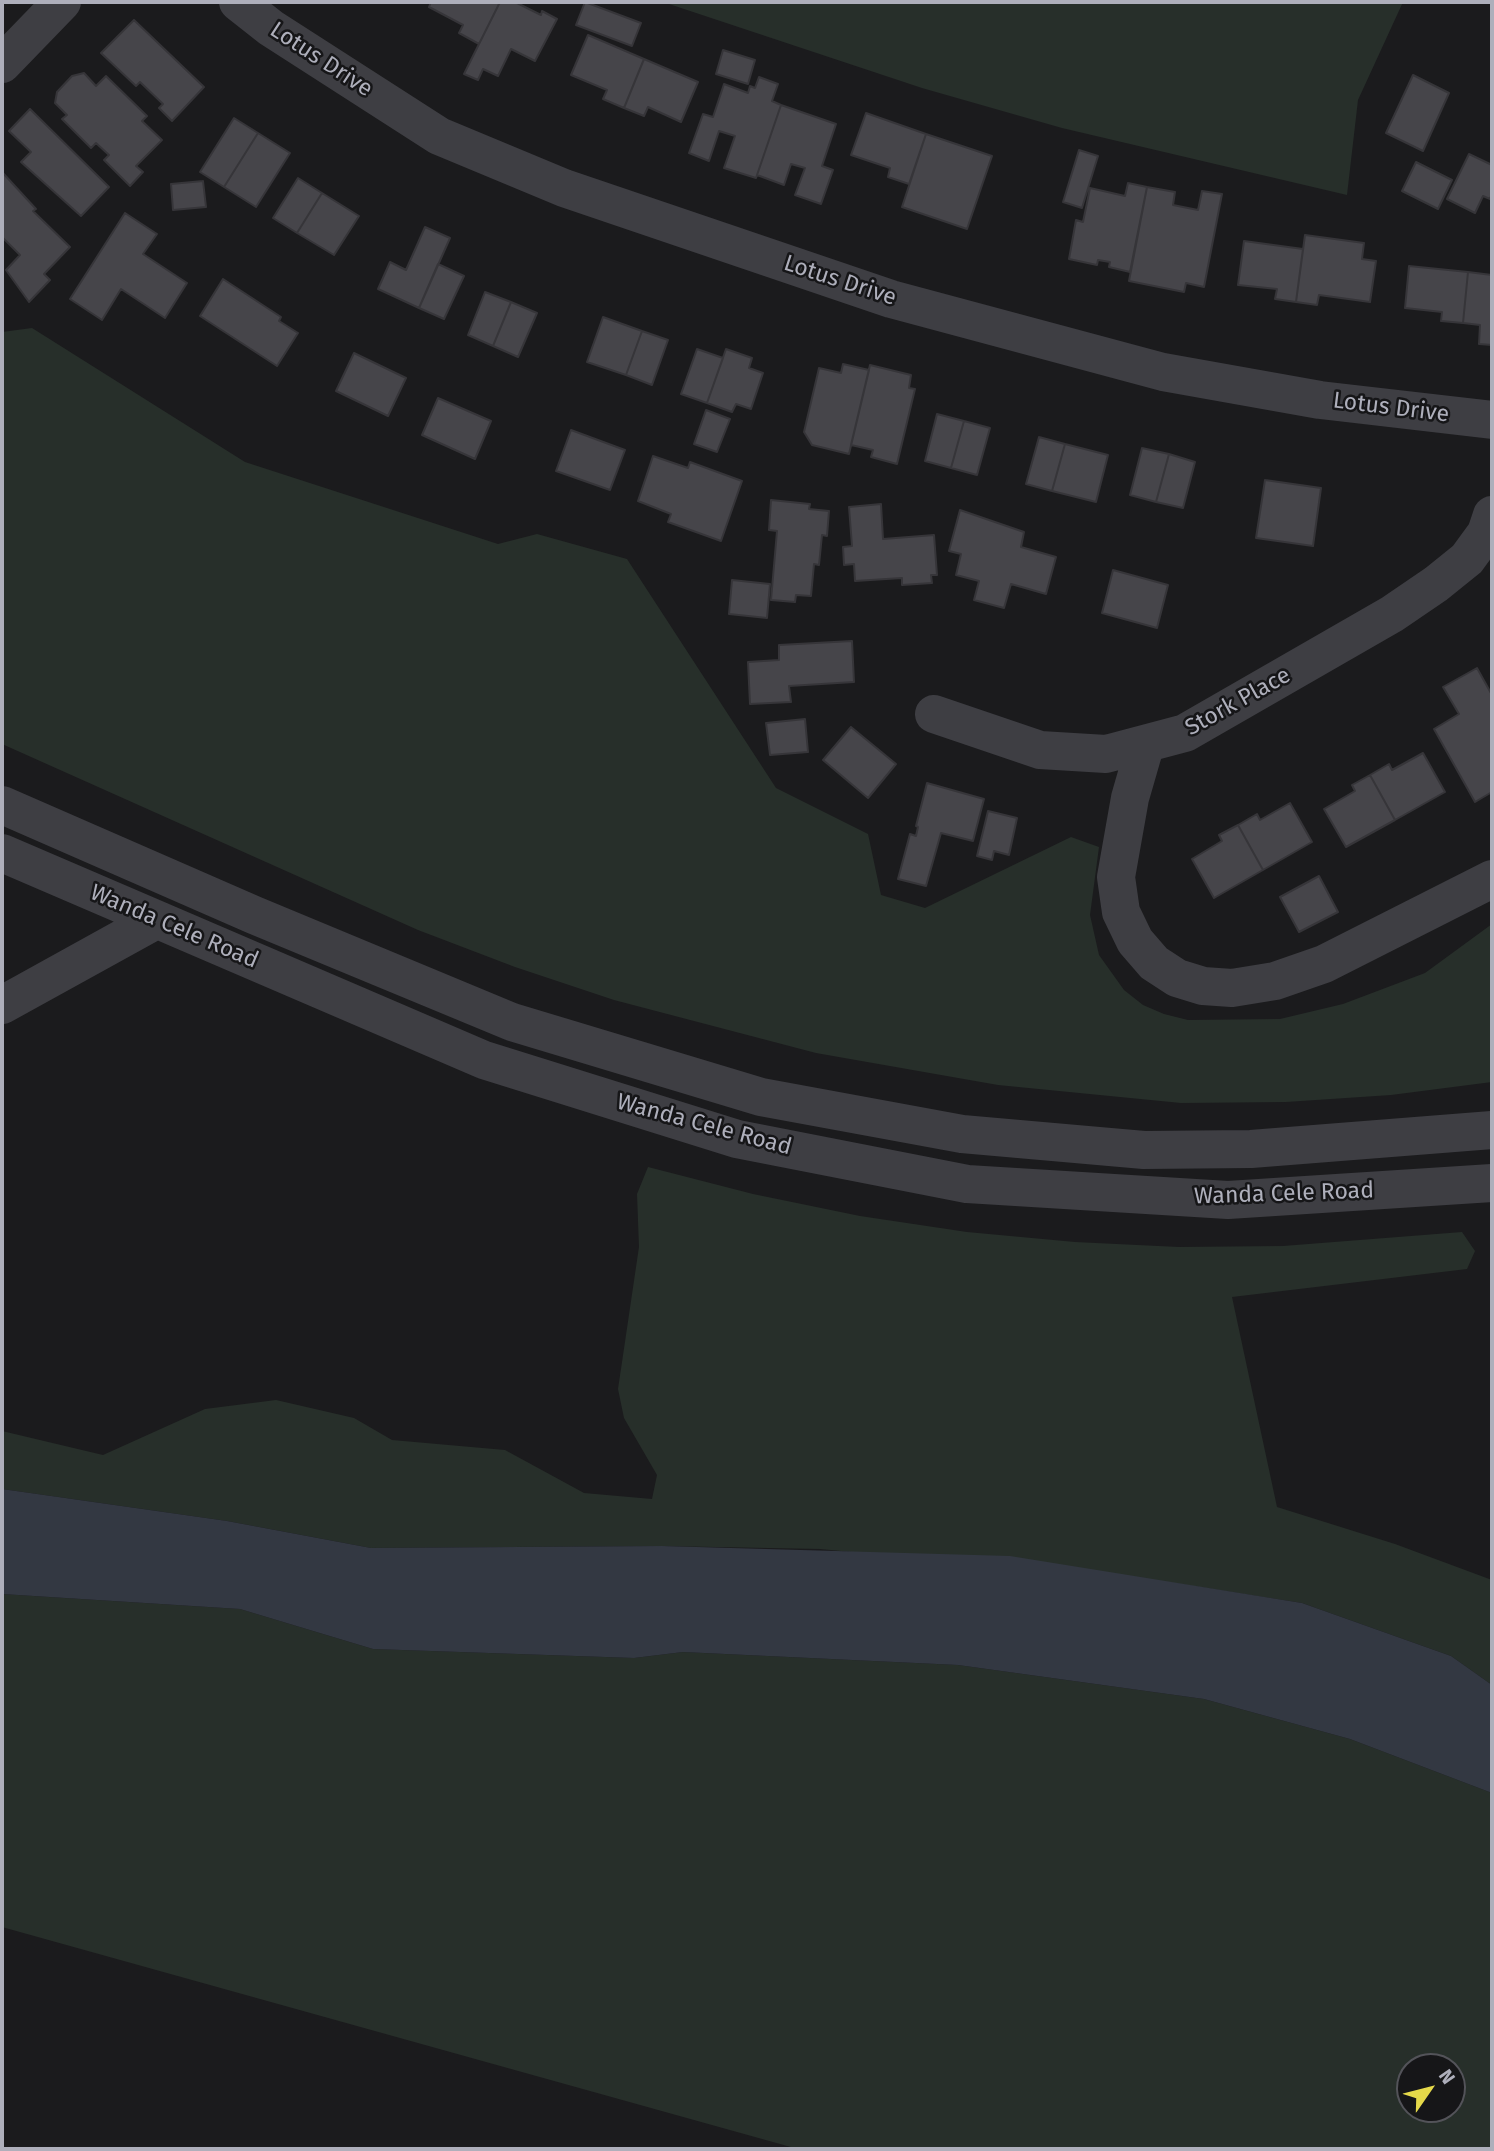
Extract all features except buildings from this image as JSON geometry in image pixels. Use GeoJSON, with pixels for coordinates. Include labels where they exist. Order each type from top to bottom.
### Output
{"type":"FeatureCollection","features":[{"type":"Feature","properties":{"kind":"street"},"geometry":{"type":"LineString","coordinates":[[2,64],[61,2]]}},
{"type":"Feature","properties":{"kind":"street","name":"Lotus Drive"},"geometry":{"type":"LineString","coordinates":[[238,2],[271,28],[439,136],[564,188],[891,299],[1163,372],[1320,400],[1492,420]]}},
{"type":"Feature","properties":{"kind":"street","name":"Stork Place"},"geometry":{"type":"LineString","coordinates":[[934,714],[1040,750],[1106,754],[1185,733],[1392,614],[1467,559],[1486,533],[1492,515]]}},
{"type":"Feature","properties":{"kind":"street"},"geometry":{"type":"LineString","coordinates":[[1144,746],[1130,798],[1116,877],[1121,912],[1135,941],[1154,963],[1177,978],[1203,986],[1232,988],[1275,981],[1324,964],[1492,878]]}},
{"type":"Feature","properties":{"kind":"street","name":"Wanda Cele Road"},"geometry":{"type":"LineString","coordinates":[[2,805],[254,915],[512,1022],[761,1097],[962,1134],[1144,1150],[1251,1149],[1492,1130]]}},
{"type":"Feature","properties":{"kind":"street","name":"Wanda Cele Road"},"geometry":{"type":"LineString","coordinates":[[2,853],[484,1060],[737,1139],[967,1184],[1228,1200],[1492,1183]]}},
{"type":"Feature","properties":{"kind":"street"},"geometry":{"type":"LineString","coordinates":[[2,1005],[72,969],[156,920]]}},
{"type":"Feature","properties":{"kind":"shaded area"},"geometry":{"type":"Polygon","coordinates":[[[1403,2],[1358,100],[1347,195],[1062,128],[922,88],[666,3],[1403,2]]]}},
{"type":"Feature","properties":{"kind":"shaded area"},"geometry":{"type":"Polygon","coordinates":[[[32,328],[245,462],[498,544],[537,534],[627,559],[776,788],[868,834],[881,895],[925,908],[1071,837],[1099,847],[1090,915],[1099,955],[1124,990],[1143,1005],[1164,1014],[1188,1020],[1280,1019],[1343,1004],[1425,973],[1492,924],[1492,1082],[1391,1095],[1286,1102],[1181,1103],[998,1085],[816,1053],[614,1000],[515,967],[418,930],[2,744],[2,332],[32,328]]]}},
{"type":"Feature","properties":{"kind":"shaded area"},"geometry":{"type":"Polygon","coordinates":[[[648,1167],[753,1194],[860,1216],[967,1232],[1075,1242],[1179,1247],[1283,1246],[1462,1232],[1475,1251],[1467,1269],[1232,1297],[1277,1507],[1395,1544],[1492,1580],[1492,1685],[1451,1656],[1302,1603],[1167,1582],[820,1549],[662,1546],[371,1548],[227,1521],[2,1489],[2,1431],[103,1455],[205,1409],[276,1400],[354,1418],[392,1440],[505,1450],[584,1493],[652,1499],[657,1475],[624,1418],[618,1389],[639,1247],[637,1194],[648,1167]]]}},
{"type":"Feature","properties":{"kind":"shaded area"},"geometry":{"type":"Polygon","coordinates":[[[2,1489],[227,1521],[371,1548],[662,1546],[1010,1556],[1302,1603],[1451,1656],[1492,1685],[1492,1793],[1350,1739],[1204,1699],[958,1665],[683,1652],[634,1658],[373,1649],[240,1609],[2,1594],[2,1489]]]}},
{"type":"Feature","properties":{"kind":"shaded area"},"geometry":{"type":"Polygon","coordinates":[[[2,1594],[240,1609],[373,1649],[634,1658],[683,1652],[958,1665],[1204,1699],[1350,1739],[1492,1793],[1492,2149],[798,2149],[2,1927],[2,1594]]]}}]}
